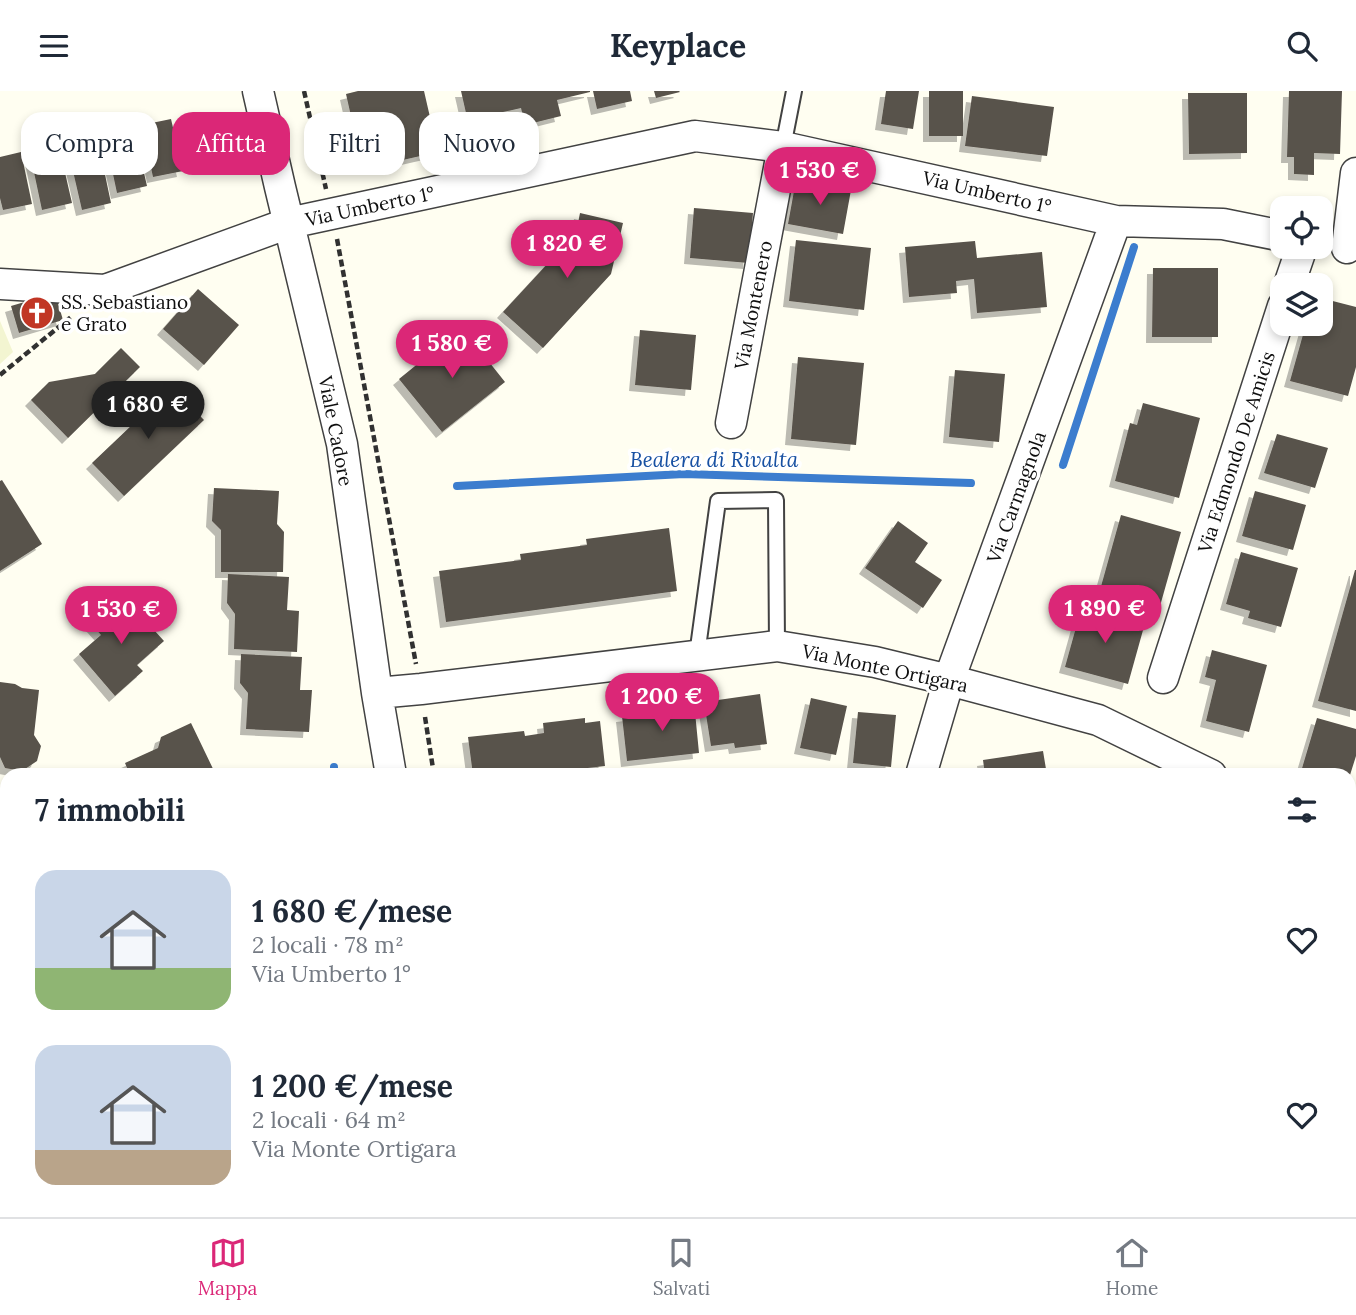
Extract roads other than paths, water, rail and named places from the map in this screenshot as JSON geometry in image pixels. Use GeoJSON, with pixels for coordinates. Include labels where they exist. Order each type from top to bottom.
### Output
{"type":"FeatureCollection","features":[{"type":"Feature","properties":{"kind":"street","name":"Viale Cadore"},"geometry":{"type":"LineString","coordinates":[[258,91],[342,445],[390,768]]}},
{"type":"Feature","properties":{"kind":"street","name":"Via Umberto 1°"},"geometry":{"type":"LineString","coordinates":[[0,284],[105,291],[289,223],[695,136],[783,147],[1116,221],[1223,224],[1270,233]]}},
{"type":"Feature","properties":{"kind":"street","name":"Via Montenero"},"geometry":{"type":"LineString","coordinates":[[731,422],[783,147]]}},
{"type":"Feature","properties":{"kind":"street"},"geometry":{"type":"LineString","coordinates":[[1341,247],[1356,173]]}},
{"type":"Feature","properties":{"kind":"street","name":"Via Carmagnola"},"geometry":{"type":"LineString","coordinates":[[923,768],[949,680],[1116,221]]}},
{"type":"Feature","properties":{"kind":"street","name":"Via Edmondo De Amicis"},"geometry":{"type":"LineString","coordinates":[[1163,678],[1273,336]]}},
{"type":"Feature","properties":{"kind":"street","name":"Via Monte Ortigara"},"geometry":{"type":"LineString","coordinates":[[377,693],[777,646],[875,661],[1098,720],[1197,768]]}},
{"type":"Feature","properties":{"kind":"lane"},"geometry":{"type":"LineString","coordinates":[[783,147],[794,91]]}},
{"type":"Feature","properties":{"kind":"lane"},"geometry":{"type":"LineString","coordinates":[[696,655],[718,501],[776,500],[777,646]]}},
{"type":"Feature","properties":{"kind":"waterway","name":"Bealera di Rivalta"},"geometry":{"type":"LineString","coordinates":[[1063,465],[1134,247]]}},
{"type":"Feature","properties":{"kind":"waterway","name":"Bealera di Rivalta"},"geometry":{"type":"LineString","coordinates":[[457,486],[684,474],[971,483]]}},
{"type":"Feature","properties":{"kind":"place","name":"SS. Sebastiano e Grato"},"geometry":{"type":"Point","coordinates":[37,313]}}]}
